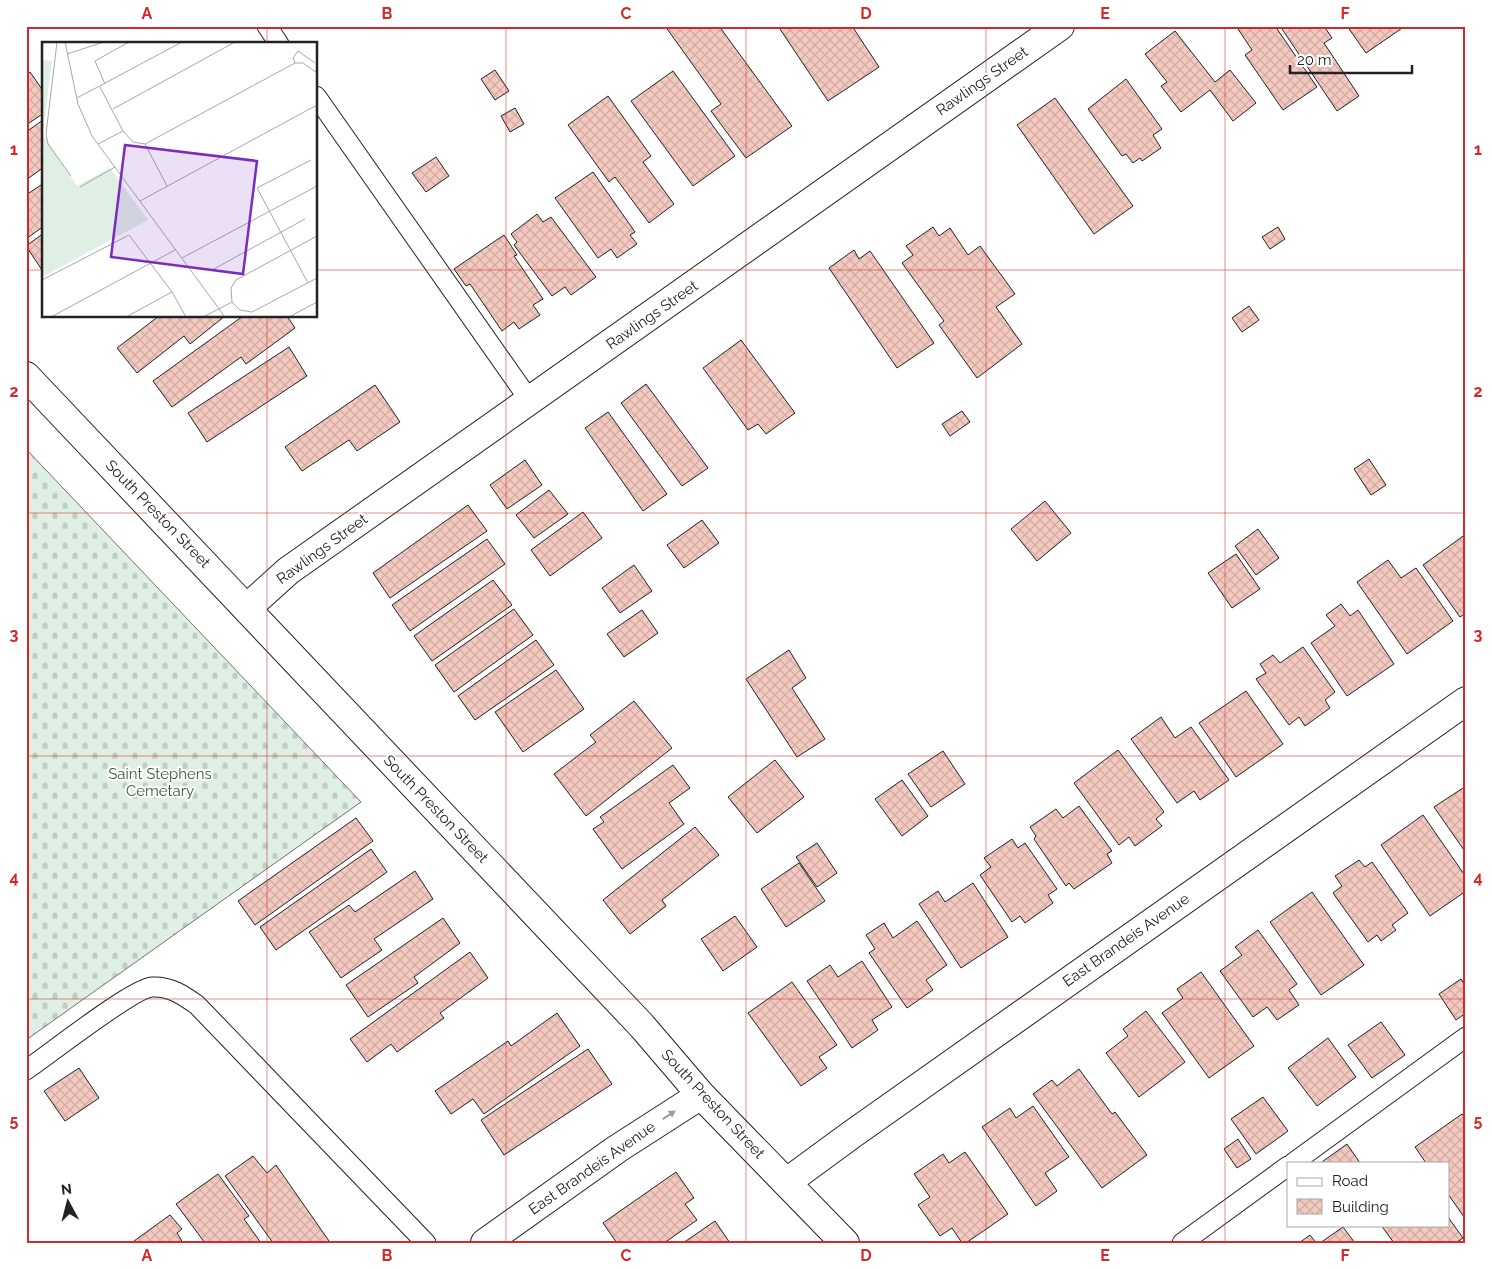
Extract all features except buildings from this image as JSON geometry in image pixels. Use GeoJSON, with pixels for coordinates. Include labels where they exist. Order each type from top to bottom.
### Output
{"type":"FeatureCollection","features":[{"type":"Feature","properties":{"kind":"street","name":"Rawlings Street"},"geometry":{"type":"LineString","coordinates":[[247,608],[288,571],[1060,26]]}},
{"type":"Feature","properties":{"kind":"street","name":"South Preston Street"},"geometry":{"type":"LineString","coordinates":[[26,376],[642,1026],[701,1095],[845,1243]]}},
{"type":"Feature","properties":{"kind":"street","name":"East Brandeis Avenue"},"geometry":{"type":"LineString","coordinates":[[787,1182],[859,1129],[1466,701]]}},
{"type":"Feature","properties":{"kind":"street","name":"East Brandeis Avenue"},"geometry":{"type":"LineString","coordinates":[[485,1243],[617,1149],[701,1095]]}},
{"type":"Feature","properties":{"kind":"lane"},"geometry":{"type":"LineString","coordinates":[[267,26],[278,42]]}},
{"type":"Feature","properties":{"kind":"lane"},"geometry":{"type":"LineString","coordinates":[[318,99],[530,401]]}},
{"type":"Feature","properties":{"kind":"lane"},"geometry":{"type":"LineString","coordinates":[[26,1070],[126,1000],[150,987],[174,990],[197,1004],[426,1243]]}},
{"type":"Feature","properties":{"kind":"lane"},"geometry":{"type":"LineString","coordinates":[[1294,1162],[1466,1037]]}},
{"type":"Feature","properties":{"kind":"lane"},"geometry":{"type":"LineString","coordinates":[[1182,1243],[1287,1167]]}},
{"type":"Feature","properties":{"kind":"green space","name":"Saint Stephens Cemetary"},"geometry":{"type":"Polygon","coordinates":[[[26,449],[361,802],[26,1040],[26,449]]]}}]}
